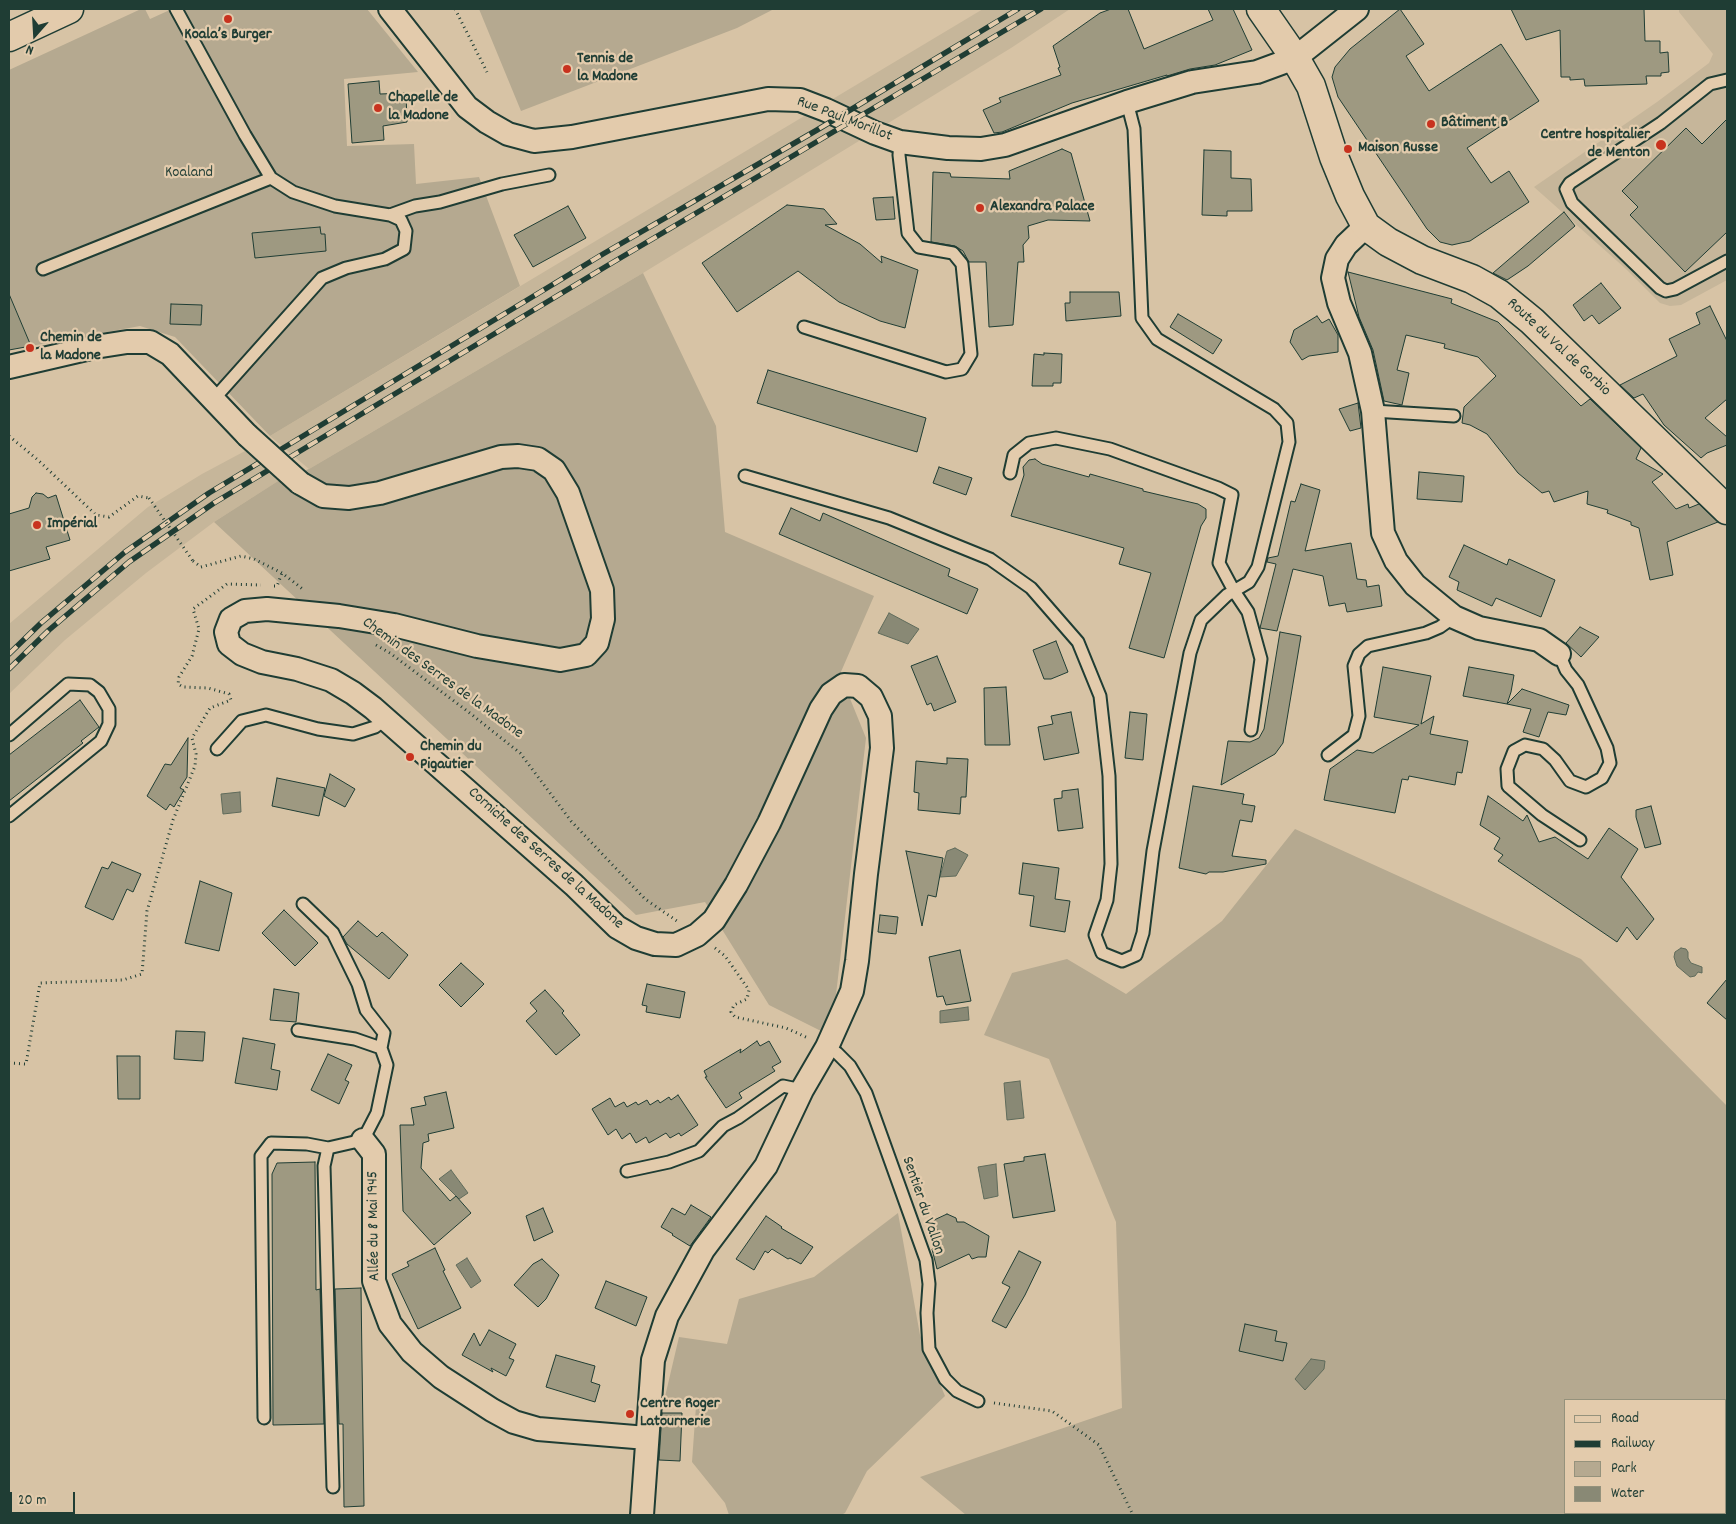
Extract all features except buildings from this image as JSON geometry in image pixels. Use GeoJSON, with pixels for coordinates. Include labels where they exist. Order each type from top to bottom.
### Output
{"type":"FeatureCollection","features":[{"type":"Feature","properties":{"kind":"street"},"geometry":{"type":"LineString","coordinates":[[9,38],[69,9]]}},
{"type":"Feature","properties":{"kind":"street","name":"Rue Paul Morillot"},"geometry":{"type":"LineString","coordinates":[[390,9],[467,107],[487,122],[508,134],[534,140],[572,137],[768,99],[800,100],[900,142],[948,148],[981,149],[1005,145],[1127,102],[1192,82],[1257,72],[1295,58],[1357,9]]}},
{"type":"Feature","properties":{"kind":"street","name":"Route du Val de Gorbio"},"geometry":{"type":"LineString","coordinates":[[1261,9],[1295,58],[1311,86],[1334,158],[1350,196],[1366,226],[1388,242],[1422,260],[1472,279],[1499,294],[1532,321],[1727,510]]}},
{"type":"Feature","properties":{"kind":"street"},"geometry":{"type":"LineString","coordinates":[[1366,226],[1346,245],[1337,259],[1333,278],[1339,303],[1360,353],[1374,411],[1383,533],[1396,561],[1415,585],[1454,617],[1479,628],[1539,640],[1559,654]]}},
{"type":"Feature","properties":{"kind":"street","name":"Corniche des Serres de la Madone"},"geometry":{"type":"LineString","coordinates":[[9,367],[95,347],[127,342],[150,342],[170,354],[247,436],[300,484],[323,496],[349,498],[380,493],[500,456],[538,459],[554,470],[568,493],[602,590],[603,619],[597,643],[586,655],[560,660],[477,646],[394,626],[339,616],[267,609],[245,611],[231,619],[226,632],[229,644],[242,654],[262,662],[297,669],[330,680],[352,693],[386,719],[574,885],[617,926],[636,938],[655,944],[676,945],[697,935],[714,920],[736,885],[769,823],[820,710],[831,694],[844,685],[858,686],[871,697],[880,716],[882,748],[852,991],[827,1046],[802,1090],[766,1166],[703,1250],[667,1316],[653,1360],[642,1515]]}},
{"type":"Feature","properties":{"kind":"street","name":"Allée du 8 Mai 1945"},"geometry":{"type":"LineString","coordinates":[[363,1140],[374,1154],[374,1281],[390,1324],[412,1352],[441,1377],[514,1422],[538,1429],[647,1438]]}},
{"type":"Feature","properties":{"kind":"lane"},"geometry":{"type":"LineString","coordinates":[[176,9],[270,178],[293,192],[335,206],[390,215],[401,220],[406,231],[404,249],[385,259],[346,268],[322,278],[213,400]]}},
{"type":"Feature","properties":{"kind":"lane"},"geometry":{"type":"LineString","coordinates":[[1727,80],[1710,84],[1661,123],[1570,183],[1566,189],[1572,203],[1660,288],[1666,291],[1675,289],[1727,261]]}},
{"type":"Feature","properties":{"kind":"lane"},"geometry":{"type":"LineString","coordinates":[[745,476],[889,518],[990,559],[1031,588],[1078,642],[1100,696],[1109,776],[1111,864],[1107,900],[1095,935],[1102,953],[1122,961],[1136,955],[1143,933],[1153,851],[1190,654],[1201,620],[1228,595],[1249,582],[1258,568],[1289,442],[1287,422],[1274,409],[1157,339],[1142,318],[1134,129],[1127,102]]}},
{"type":"Feature","properties":{"kind":"lane"},"geometry":{"type":"LineString","coordinates":[[804,327],[946,372],[962,369],[971,354],[962,264],[953,253],[918,247],[908,233],[900,142]]}},
{"type":"Feature","properties":{"kind":"lane"},"geometry":{"type":"LineString","coordinates":[[390,215],[415,206],[440,202],[502,184],[549,175]]}},
{"type":"Feature","properties":{"kind":"lane"},"geometry":{"type":"LineString","coordinates":[[43,269],[270,178]]}},
{"type":"Feature","properties":{"kind":"lane"},"geometry":{"type":"LineString","coordinates":[[1374,411],[1454,416]]}},
{"type":"Feature","properties":{"kind":"lane"},"geometry":{"type":"LineString","coordinates":[[1010,474],[1014,455],[1029,443],[1056,438],[1110,449],[1232,495],[1219,562],[1234,591],[1248,612],[1261,659],[1251,730]]}},
{"type":"Feature","properties":{"kind":"lane"},"geometry":{"type":"LineString","coordinates":[[1328,755],[1354,735],[1359,716],[1354,666],[1359,654],[1368,646],[1426,633],[1440,627],[1454,617]]}},
{"type":"Feature","properties":{"kind":"lane"},"geometry":{"type":"LineString","coordinates":[[1559,654],[1566,670],[1578,685],[1607,748],[1610,763],[1602,778],[1586,787],[1570,781],[1555,760],[1543,749],[1525,745],[1514,750],[1507,769],[1508,786],[1542,815],[1580,840]]}},
{"type":"Feature","properties":{"kind":"lane"},"geometry":{"type":"LineString","coordinates":[[9,735],[68,684],[90,685],[99,692],[109,708],[109,724],[101,741],[9,816]]}},
{"type":"Feature","properties":{"kind":"lane"},"geometry":{"type":"LineString","coordinates":[[217,749],[242,721],[266,715],[318,729],[354,734],[374,727],[386,719]]}},
{"type":"Feature","properties":{"kind":"lane"},"geometry":{"type":"LineString","coordinates":[[264,1418],[261,1156],[271,1143],[307,1144],[328,1148],[363,1140],[377,1113],[386,1065],[381,1048],[384,1033],[366,1010],[358,984],[333,933],[303,904]]}},
{"type":"Feature","properties":{"kind":"lane"},"geometry":{"type":"LineString","coordinates":[[298,1030],[355,1039],[381,1048]]}},
{"type":"Feature","properties":{"kind":"lane","name":"Sentier du Vallon"},"geometry":{"type":"LineString","coordinates":[[827,1046],[850,1066],[866,1093],[926,1260],[929,1349],[945,1379],[957,1391],[978,1400]]}},
{"type":"Feature","properties":{"kind":"lane"},"geometry":{"type":"LineString","coordinates":[[627,1171],[669,1162],[699,1151],[723,1126],[738,1118],[783,1086],[802,1090]]}},
{"type":"Feature","properties":{"kind":"lane"},"geometry":{"type":"LineString","coordinates":[[328,1148],[324,1166],[333,1487]]}},
{"type":"Feature","properties":{"kind":"path"},"geometry":{"type":"LineString","coordinates":[[455,9],[487,72]]}},
{"type":"Feature","properties":{"kind":"path"},"geometry":{"type":"LineString","coordinates":[[9,436],[38,460],[96,515],[109,517],[138,496],[149,498],[192,561],[201,567],[241,556],[254,559],[282,573],[310,595]]}},
{"type":"Feature","properties":{"kind":"path"},"geometry":{"type":"LineString","coordinates":[[9,1063],[26,1064],[40,982],[123,980],[142,974],[146,911],[173,820],[195,766],[196,754],[192,738],[210,708],[232,700],[229,694],[208,688],[183,687],[178,684],[179,677],[192,656],[199,629],[193,609],[227,584],[278,586],[282,573]]}},
{"type":"Feature","properties":{"kind":"path","name":"Chemin des Serres de la Madone"},"geometry":{"type":"LineString","coordinates":[[368,640],[390,654],[520,753],[571,821],[645,899],[726,956],[749,990],[747,999],[734,1005],[731,1012],[735,1017],[786,1028],[827,1046]]}},
{"type":"Feature","properties":{"kind":"path"},"geometry":{"type":"LineString","coordinates":[[978,1400],[1052,1411],[1099,1445],[1133,1515]]}},
{"type":"Feature","properties":{"kind":"shaded area"},"geometry":{"type":"Polygon","coordinates":[[[983,9],[1070,9],[1011,48],[643,273],[309,469],[270,436],[983,9]]]}},
{"type":"Feature","properties":{"kind":"shaded area","name":"Centre hospitalier de Menton"},"geometry":{"type":"Polygon","coordinates":[[[1679,9],[1727,9],[1727,280],[1681,305],[1670,306],[1660,303],[1626,269],[1534,187],[1657,102],[1709,63],[1713,54],[1679,12],[1679,9]]]}},
{"type":"Feature","properties":{"kind":"shaded area"},"geometry":{"type":"Polygon","coordinates":[[[245,451],[278,481],[214,522],[146,573],[65,640],[9,694],[9,624],[148,507],[202,474],[245,451]]]}},
{"type":"Feature","properties":{"kind":"green space","name":"Koaland"},"geometry":{"type":"Polygon","coordinates":[[[141,9],[145,9],[150,19],[172,9],[367,9],[418,72],[344,79],[347,146],[414,144],[416,184],[479,177],[520,286],[270,436],[175,337],[140,326],[31,346],[9,294],[9,70],[141,9]]]}},
{"type":"Feature","properties":{"kind":"green space","name":"Tennis de la Madone"},"geometry":{"type":"Polygon","coordinates":[[[479,9],[774,9],[737,28],[521,111],[479,9]]]}},
{"type":"Feature","properties":{"kind":"green space"},"geometry":{"type":"Polygon","coordinates":[[[643,273],[716,426],[725,532],[874,596],[840,674],[866,738],[835,1003],[823,1032],[769,1005],[705,902],[636,915],[214,522],[278,481],[309,469],[643,273]]]}},
{"type":"Feature","properties":{"kind":"green space"},"geometry":{"type":"Polygon","coordinates":[[[1295,829],[1581,959],[1727,1106],[1727,1515],[966,1515],[920,1477],[1122,1408],[1116,1222],[1049,1059],[984,1035],[1012,973],[1067,959],[1126,994],[1222,921],[1295,829]]]}},
{"type":"Feature","properties":{"kind":"green space"},"geometry":{"type":"Polygon","coordinates":[[[898,1213],[920,1335],[945,1396],[867,1471],[845,1513],[841,1515],[729,1515],[725,1503],[692,1462],[696,1406],[664,1401],[679,1337],[727,1344],[739,1299],[814,1277],[898,1213]]]}},
{"type":"Feature","properties":{"kind":"water"},"geometry":{"type":"Polygon","coordinates":[[[889,613],[919,629],[908,644],[878,633],[889,613]]]}},
{"type":"Feature","properties":{"kind":"water"},"geometry":{"type":"Polygon","coordinates":[[[240,792],[241,812],[223,814],[221,794],[240,792]]]}},
{"type":"Feature","properties":{"kind":"water"},"geometry":{"type":"Polygon","coordinates":[[[955,848],[968,855],[956,876],[940,877],[947,851],[955,848]]]}},
{"type":"Feature","properties":{"kind":"water"},"geometry":{"type":"Polygon","coordinates":[[[1681,948],[1686,949],[1688,952],[1688,958],[1691,963],[1702,967],[1702,973],[1698,972],[1695,976],[1690,977],[1677,966],[1674,957],[1675,952],[1681,948]]]}},
{"type":"Feature","properties":{"kind":"water"},"geometry":{"type":"Polygon","coordinates":[[[968,1007],[969,1020],[940,1023],[940,1011],[968,1007]]]}},
{"type":"Feature","properties":{"kind":"water"},"geometry":{"type":"Polygon","coordinates":[[[1020,1081],[1024,1118],[1007,1120],[1004,1083],[1020,1081]]]}},
{"type":"Feature","properties":{"kind":"water"},"geometry":{"type":"Polygon","coordinates":[[[996,1164],[998,1196],[984,1199],[978,1167],[996,1164]]]}},
{"type":"Feature","properties":{"kind":"water"},"geometry":{"type":"Polygon","coordinates":[[[451,1170],[468,1193],[459,1199],[439,1179],[451,1170]]]}},
{"type":"Feature","properties":{"kind":"water"},"geometry":{"type":"Polygon","coordinates":[[[467,1258],[481,1281],[471,1288],[456,1265],[467,1258]]]}},
{"type":"Feature","properties":{"kind":"water"},"geometry":{"type":"Polygon","coordinates":[[[1311,1359],[1325,1361],[1324,1369],[1305,1390],[1295,1379],[1311,1359]]]}},
{"type":"Feature","properties":{"kind":"railway"},"geometry":{"type":"LineString","coordinates":[[9,654],[41,623],[125,552],[209,493],[603,254],[817,130],[1018,9]]}},
{"type":"Feature","properties":{"kind":"railway"},"geometry":{"type":"LineString","coordinates":[[9,669],[49,630],[129,562],[214,503],[605,267],[1041,9]]}},
{"type":"Feature","properties":{"kind":"place","name":"Koala’s Burger"},"geometry":{"type":"Point","coordinates":[228,19]}},
{"type":"Feature","properties":{"kind":"place","name":"Tennis de la Madone"},"geometry":{"type":"Point","coordinates":[567,69]}},
{"type":"Feature","properties":{"kind":"place","name":"Chapelle de la Madone"},"geometry":{"type":"Point","coordinates":[378,108]}},
{"type":"Feature","properties":{"kind":"place","name":"Bâtiment B"},"geometry":{"type":"Point","coordinates":[1431,124]}},
{"type":"Feature","properties":{"kind":"place","name":"Centre hospitalier de Menton"},"geometry":{"type":"Point","coordinates":[1661,145]}},
{"type":"Feature","properties":{"kind":"place","name":"Maison Russe"},"geometry":{"type":"Point","coordinates":[1348,149]}},
{"type":"Feature","properties":{"kind":"place","name":"Alexandra Palace"},"geometry":{"type":"Point","coordinates":[980,208]}},
{"type":"Feature","properties":{"kind":"place","name":"Chemin de la Madone"},"geometry":{"type":"Point","coordinates":[30,348]}},
{"type":"Feature","properties":{"kind":"place","name":"Impérial"},"geometry":{"type":"Point","coordinates":[37,525]}},
{"type":"Feature","properties":{"kind":"place","name":"Chemin du Pigautier"},"geometry":{"type":"Point","coordinates":[410,757]}},
{"type":"Feature","properties":{"kind":"place","name":"Centre Roger Latournerie"},"geometry":{"type":"Point","coordinates":[630,1414]}}]}
